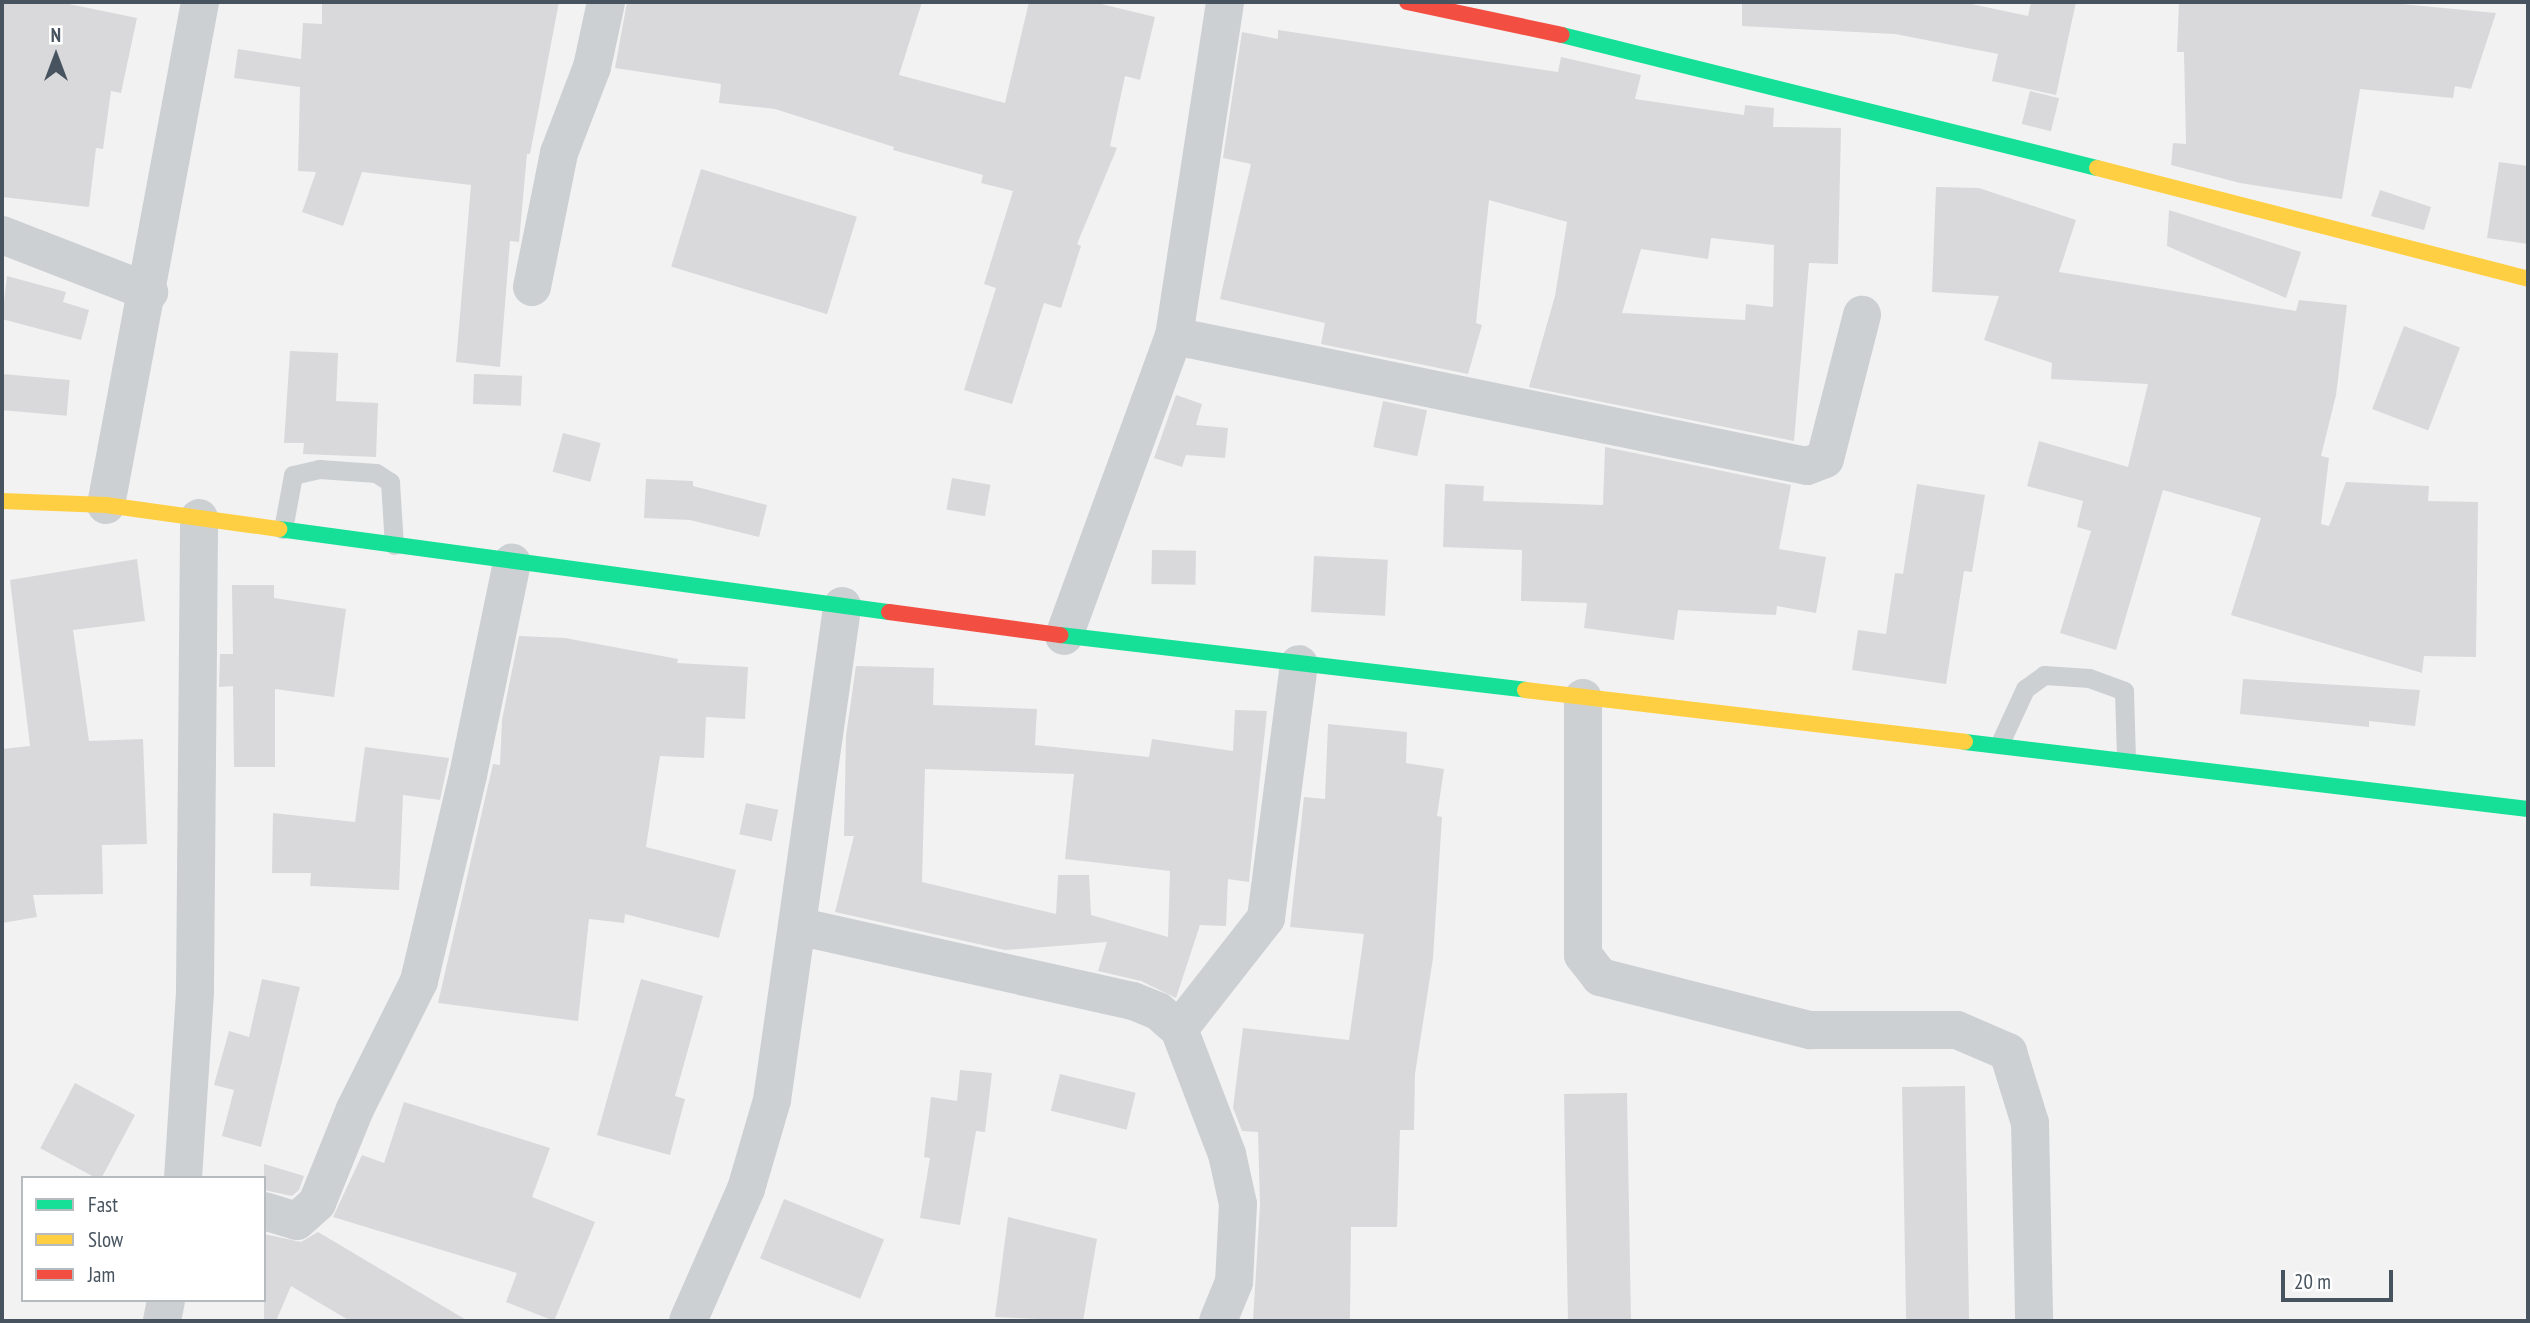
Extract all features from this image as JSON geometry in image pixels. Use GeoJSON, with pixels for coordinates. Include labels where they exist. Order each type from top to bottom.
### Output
{"type":"FeatureCollection","features":[{"type":"Feature","properties":{"kind":"main road"},"geometry":{"type":"LineString","coordinates":[[1407,2],[1654,55],[2528,279]]}},
{"type":"Feature","properties":{"kind":"main road"},"geometry":{"type":"LineString","coordinates":[[2,501],[106,505],[1064,636],[1583,698],[2000,743],[2528,808]]}},
{"type":"Feature","properties":{"kind":"street"},"geometry":{"type":"LineString","coordinates":[[106,505],[149,292],[200,2]]}},
{"type":"Feature","properties":{"kind":"street"},"geometry":{"type":"LineString","coordinates":[[531,288],[558,153],[592,66],[606,2]]}},
{"type":"Feature","properties":{"kind":"street"},"geometry":{"type":"LineString","coordinates":[[1064,636],[1174,336],[1225,2]]}},
{"type":"Feature","properties":{"kind":"street"},"geometry":{"type":"LineString","coordinates":[[2,235],[149,292]]}},
{"type":"Feature","properties":{"kind":"street"},"geometry":{"type":"LineString","coordinates":[[1174,336],[1807,466],[1825,459],[1862,314]]}},
{"type":"Feature","properties":{"kind":"street"},"geometry":{"type":"LineString","coordinates":[[183,1176],[195,990],[199,518]]}},
{"type":"Feature","properties":{"kind":"street"},"geometry":{"type":"LineString","coordinates":[[266,1212],[297,1221],[317,1203],[355,1109],[419,981],[468,775],[512,562]]}},
{"type":"Feature","properties":{"kind":"street"},"geometry":{"type":"LineString","coordinates":[[688,1321],[746,1189],[772,1100],[842,606]]}},
{"type":"Feature","properties":{"kind":"street"},"geometry":{"type":"LineString","coordinates":[[1178,1029],[1266,918],[1299,664]]}},
{"type":"Feature","properties":{"kind":"street"},"geometry":{"type":"LineString","coordinates":[[1583,698],[1583,955],[1600,977],[1810,1030],[1957,1030],[2008,1052],[2030,1123],[2034,1321]]}},
{"type":"Feature","properties":{"kind":"street"},"geometry":{"type":"LineString","coordinates":[[797,926],[1133,1001],[1158,1011],[1178,1029],[1227,1154],[1238,1204],[1234,1282],[1218,1321]]}},
{"type":"Feature","properties":{"kind":"street"},"geometry":{"type":"LineString","coordinates":[[162,1321],[166,1302]]}},
{"type":"Feature","properties":{"kind":"lane"},"geometry":{"type":"LineString","coordinates":[[283,529],[293,475],[319,469],[376,473],[390,482],[394,545]]}},
{"type":"Feature","properties":{"kind":"lane"},"geometry":{"type":"LineString","coordinates":[[2000,743],[2025,689],[2044,675],[2089,678],[2123,691],[2126,759]]}},
{"type":"Feature","properties":{"kind":"building"},"geometry":{"type":"Polygon","coordinates":[[[2,2],[59,2],[137,18],[121,93],[111,91],[103,149],[96,148],[89,207],[2,197],[2,2]]]}},
{"type":"Feature","properties":{"kind":"building"},"geometry":{"type":"Polygon","coordinates":[[[322,2],[559,2],[530,154],[527,154],[519,242],[510,241],[500,367],[456,362],[471,185],[362,172],[343,226],[302,212],[316,172],[298,171],[300,87],[234,78],[238,49],[301,59],[303,23],[322,24],[322,2]]]}},
{"type":"Feature","properties":{"kind":"building"},"geometry":{"type":"Polygon","coordinates":[[[627,2],[922,2],[899,75],[1005,103],[1029,2],[1093,2],[1155,17],[1140,80],[1125,76],[1110,146],[1117,148],[1077,244],[1081,246],[1061,308],[1044,303],[1012,404],[964,390],[996,288],[984,284],[1013,191],[981,183],[983,175],[893,150],[894,147],[775,109],[719,103],[721,84],[615,68],[627,2]]]}},
{"type":"Feature","properties":{"kind":"building"},"geometry":{"type":"Polygon","coordinates":[[[1742,2],[1962,2],[2028,16],[2031,2],[2076,2],[2056,95],[1992,81],[1998,54],[1895,34],[1742,26],[1742,2]]]}},
{"type":"Feature","properties":{"kind":"building"},"geometry":{"type":"Polygon","coordinates":[[[2179,2],[2381,2],[2496,13],[2471,89],[2455,86],[2453,98],[2360,89],[2342,199],[2240,183],[2171,165],[2173,143],[2186,144],[2184,52],[2177,52],[2179,2]]]}},
{"type":"Feature","properties":{"kind":"building"},"geometry":{"type":"Polygon","coordinates":[[[1278,30],[1558,72],[1561,57],[1641,75],[1635,99],[1744,115],[1745,105],[1774,108],[1773,127],[1841,128],[1838,264],[1809,263],[1794,441],[1529,387],[1555,296],[1567,222],[1489,200],[1476,323],[1482,325],[1468,374],[1321,344],[1325,323],[1220,299],[1251,164],[1223,158],[1242,32],[1278,39],[1278,30]],[[1711,238],[1708,259],[1641,249],[1622,313],[1745,320],[1746,304],[1773,307],[1774,245],[1711,238]]]}},
{"type":"Feature","properties":{"kind":"building"},"geometry":{"type":"Polygon","coordinates":[[[2030,91],[2059,98],[2051,131],[2022,124],[2030,91]]]}},
{"type":"Feature","properties":{"kind":"building"},"geometry":{"type":"Polygon","coordinates":[[[2499,162],[2528,166],[2528,244],[2487,238],[2499,162]]]}},
{"type":"Feature","properties":{"kind":"building"},"geometry":{"type":"Polygon","coordinates":[[[701,169],[857,217],[827,314],[671,267],[701,169]]]}},
{"type":"Feature","properties":{"kind":"building"},"geometry":{"type":"Polygon","coordinates":[[[1936,187],[1979,188],[2076,220],[2059,272],[2296,311],[2299,300],[2347,305],[2336,395],[2321,456],[2329,458],[2321,524],[2329,526],[2346,482],[2429,486],[2428,501],[2478,502],[2476,657],[2424,656],[2422,673],[2231,615],[2261,518],[2163,490],[2116,650],[2060,633],[2091,531],[2077,527],[2083,501],[2027,486],[2039,441],[2128,467],[2148,384],[2051,379],[2052,363],[1984,340],[1999,296],[1932,292],[1936,187]]]}},
{"type":"Feature","properties":{"kind":"building"},"geometry":{"type":"Polygon","coordinates":[[[2380,190],[2431,207],[2424,230],[2371,216],[2380,190]]]}},
{"type":"Feature","properties":{"kind":"building"},"geometry":{"type":"Polygon","coordinates":[[[2169,210],[2301,252],[2286,298],[2167,246],[2169,210]]]}},
{"type":"Feature","properties":{"kind":"building"},"geometry":{"type":"Polygon","coordinates":[[[7,276],[66,292],[63,302],[89,310],[81,340],[2,319],[7,276]]]}},
{"type":"Feature","properties":{"kind":"building"},"geometry":{"type":"Polygon","coordinates":[[[2404,326],[2460,348],[2428,431],[2372,409],[2404,326]]]}},
{"type":"Feature","properties":{"kind":"building"},"geometry":{"type":"Polygon","coordinates":[[[290,351],[338,353],[336,401],[378,403],[376,457],[303,454],[304,443],[284,443],[290,351]]]}},
{"type":"Feature","properties":{"kind":"building"},"geometry":{"type":"Polygon","coordinates":[[[2,374],[70,380],[67,416],[2,410],[2,374]]]}},
{"type":"Feature","properties":{"kind":"building"},"geometry":{"type":"Polygon","coordinates":[[[474,374],[522,376],[521,406],[473,404],[474,374]]]}},
{"type":"Feature","properties":{"kind":"building"},"geometry":{"type":"Polygon","coordinates":[[[1176,395],[1202,404],[1196,425],[1228,428],[1225,458],[1186,455],[1182,467],[1154,458],[1176,395]]]}},
{"type":"Feature","properties":{"kind":"building"},"geometry":{"type":"Polygon","coordinates":[[[1383,401],[1427,410],[1417,456],[1373,447],[1383,401]]]}},
{"type":"Feature","properties":{"kind":"building"},"geometry":{"type":"Polygon","coordinates":[[[563,433],[601,443],[590,482],[553,472],[563,433]]]}},
{"type":"Feature","properties":{"kind":"building"},"geometry":{"type":"Polygon","coordinates":[[[1605,447],[1791,485],[1779,549],[1826,557],[1816,613],[1777,606],[1776,615],[1678,610],[1674,640],[1584,628],[1587,603],[1521,601],[1522,550],[1443,547],[1445,484],[1484,486],[1483,501],[1603,505],[1605,447]]]}},
{"type":"Feature","properties":{"kind":"building"},"geometry":{"type":"Polygon","coordinates":[[[952,478],[990,485],[985,516],[946,510],[952,478]]]}},
{"type":"Feature","properties":{"kind":"building"},"geometry":{"type":"Polygon","coordinates":[[[646,479],[693,481],[693,486],[767,505],[759,537],[690,520],[644,518],[646,479]]]}},
{"type":"Feature","properties":{"kind":"building"},"geometry":{"type":"Polygon","coordinates":[[[1917,484],[1985,495],[1972,572],[1964,571],[1946,684],[1852,670],[1858,630],[1886,634],[1895,573],[1903,574],[1917,484]]]}},
{"type":"Feature","properties":{"kind":"building"},"geometry":{"type":"Polygon","coordinates":[[[1152,550],[1196,551],[1195,585],[1151,584],[1152,550]]]}},
{"type":"Feature","properties":{"kind":"building"},"geometry":{"type":"Polygon","coordinates":[[[1314,556],[1388,560],[1385,616],[1311,612],[1314,556]]]}},
{"type":"Feature","properties":{"kind":"building"},"geometry":{"type":"Polygon","coordinates":[[[137,559],[145,621],[73,630],[89,741],[143,739],[147,844],[102,845],[103,894],[33,895],[37,917],[2,923],[2,749],[30,746],[10,580],[137,559]]]}},
{"type":"Feature","properties":{"kind":"building"},"geometry":{"type":"Polygon","coordinates":[[[232,585],[274,585],[274,598],[346,609],[334,697],[275,689],[275,767],[234,767],[233,686],[219,687],[220,654],[233,654],[232,585]]]}},
{"type":"Feature","properties":{"kind":"building"},"geometry":{"type":"Polygon","coordinates":[[[519,636],[565,638],[678,659],[677,663],[748,667],[745,719],[706,717],[704,758],[660,756],[646,847],[736,870],[719,938],[625,914],[624,923],[589,919],[578,1021],[438,1003],[493,764],[500,765],[502,720],[519,636]]]}},
{"type":"Feature","properties":{"kind":"building"},"geometry":{"type":"Polygon","coordinates":[[[856,666],[934,668],[933,705],[1037,709],[1035,745],[1149,757],[1152,739],[1233,751],[1235,710],[1267,711],[1249,882],[1228,879],[1226,926],[1200,925],[1176,998],[1141,981],[1098,971],[1107,942],[1005,950],[835,912],[854,836],[844,836],[846,736],[856,666]],[[925,769],[922,882],[1056,914],[1058,875],[1089,875],[1091,915],[1168,937],[1170,871],[1065,859],[1074,774],[925,769]]]}},
{"type":"Feature","properties":{"kind":"building"},"geometry":{"type":"Polygon","coordinates":[[[2243,679],[2420,690],[2415,726],[2369,721],[2369,727],[2240,714],[2243,679]]]}},
{"type":"Feature","properties":{"kind":"building"},"geometry":{"type":"Polygon","coordinates":[[[1328,724],[1407,732],[1406,763],[1444,769],[1437,816],[1442,817],[1433,958],[1415,1074],[1414,1130],[1400,1130],[1397,1227],[1351,1227],[1350,1321],[1253,1321],[1260,1205],[1258,1132],[1242,1131],[1233,1108],[1243,1028],[1349,1040],[1364,934],[1290,927],[1304,797],[1325,799],[1328,724]]]}},
{"type":"Feature","properties":{"kind":"building"},"geometry":{"type":"Polygon","coordinates":[[[365,747],[449,758],[440,800],[403,795],[399,890],[310,886],[311,873],[272,873],[273,813],[355,822],[365,747]]]}},
{"type":"Feature","properties":{"kind":"building"},"geometry":{"type":"Polygon","coordinates":[[[746,803],[778,810],[772,841],[739,834],[746,803]]]}},
{"type":"Feature","properties":{"kind":"building"},"geometry":{"type":"Polygon","coordinates":[[[262,979],[300,987],[261,1147],[222,1136],[234,1090],[214,1085],[229,1031],[249,1037],[262,979]]]}},
{"type":"Feature","properties":{"kind":"building"},"geometry":{"type":"Polygon","coordinates":[[[641,979],[703,996],[675,1096],[685,1099],[670,1155],[597,1135],[641,979]]]}},
{"type":"Feature","properties":{"kind":"building"},"geometry":{"type":"Polygon","coordinates":[[[960,1070],[992,1073],[985,1132],[976,1131],[960,1225],[920,1218],[930,1158],[924,1157],[931,1097],[957,1101],[960,1070]]]}},
{"type":"Feature","properties":{"kind":"building"},"geometry":{"type":"Polygon","coordinates":[[[1060,1074],[1136,1093],[1126,1130],[1051,1111],[1060,1074]]]}},
{"type":"Feature","properties":{"kind":"building"},"geometry":{"type":"Polygon","coordinates":[[[75,1083],[135,1115],[103,1176],[92,1176],[40,1148],[75,1083]]]}},
{"type":"Feature","properties":{"kind":"building"},"geometry":{"type":"Polygon","coordinates":[[[1965,1086],[1969,1321],[1906,1321],[1902,1087],[1965,1086]]]}},
{"type":"Feature","properties":{"kind":"building"},"geometry":{"type":"Polygon","coordinates":[[[1627,1093],[1631,1321],[1568,1321],[1564,1094],[1627,1093]]]}},
{"type":"Feature","properties":{"kind":"building"},"geometry":{"type":"Polygon","coordinates":[[[404,1102],[550,1148],[532,1197],[595,1222],[554,1321],[506,1302],[517,1273],[333,1217],[362,1155],[384,1163],[404,1102]]]}},
{"type":"Feature","properties":{"kind":"building"},"geometry":{"type":"Polygon","coordinates":[[[264,1164],[304,1176],[299,1190],[292,1196],[266,1190],[264,1164]]]}},
{"type":"Feature","properties":{"kind":"building"},"geometry":{"type":"Polygon","coordinates":[[[784,1199],[884,1239],[860,1299],[760,1258],[784,1199]]]}},
{"type":"Feature","properties":{"kind":"building"},"geometry":{"type":"Polygon","coordinates":[[[1008,1217],[1097,1239],[1083,1321],[995,1317],[1008,1217]]]}},
{"type":"Feature","properties":{"kind":"building"},"geometry":{"type":"Polygon","coordinates":[[[318,1232],[468,1321],[350,1321],[291,1286],[276,1321],[264,1321],[266,1234],[301,1242],[318,1232]]]}},
{"type":"Feature","properties":{"kind":"traffic: fast"},"geometry":{"type":"LineString","coordinates":[[1562,35],[2097,168]]}},
{"type":"Feature","properties":{"kind":"traffic: fast"},"geometry":{"type":"LineString","coordinates":[[279,529],[889,612]]}},
{"type":"Feature","properties":{"kind":"traffic: fast"},"geometry":{"type":"LineString","coordinates":[[1060,635],[1525,690]]}},
{"type":"Feature","properties":{"kind":"traffic: fast"},"geometry":{"type":"LineString","coordinates":[[1965,742],[2528,809]]}},
{"type":"Feature","properties":{"kind":"traffic: slow"},"geometry":{"type":"LineString","coordinates":[[2097,168],[2528,279]]}},
{"type":"Feature","properties":{"kind":"traffic: slow"},"geometry":{"type":"LineString","coordinates":[[2,501],[106,505],[279,529]]}},
{"type":"Feature","properties":{"kind":"traffic: slow"},"geometry":{"type":"LineString","coordinates":[[1525,690],[1965,742]]}},
{"type":"Feature","properties":{"kind":"traffic: jam"},"geometry":{"type":"LineString","coordinates":[[1407,2],[1562,35]]}},
{"type":"Feature","properties":{"kind":"traffic: jam"},"geometry":{"type":"LineString","coordinates":[[889,612],[1060,635]]}}]}
